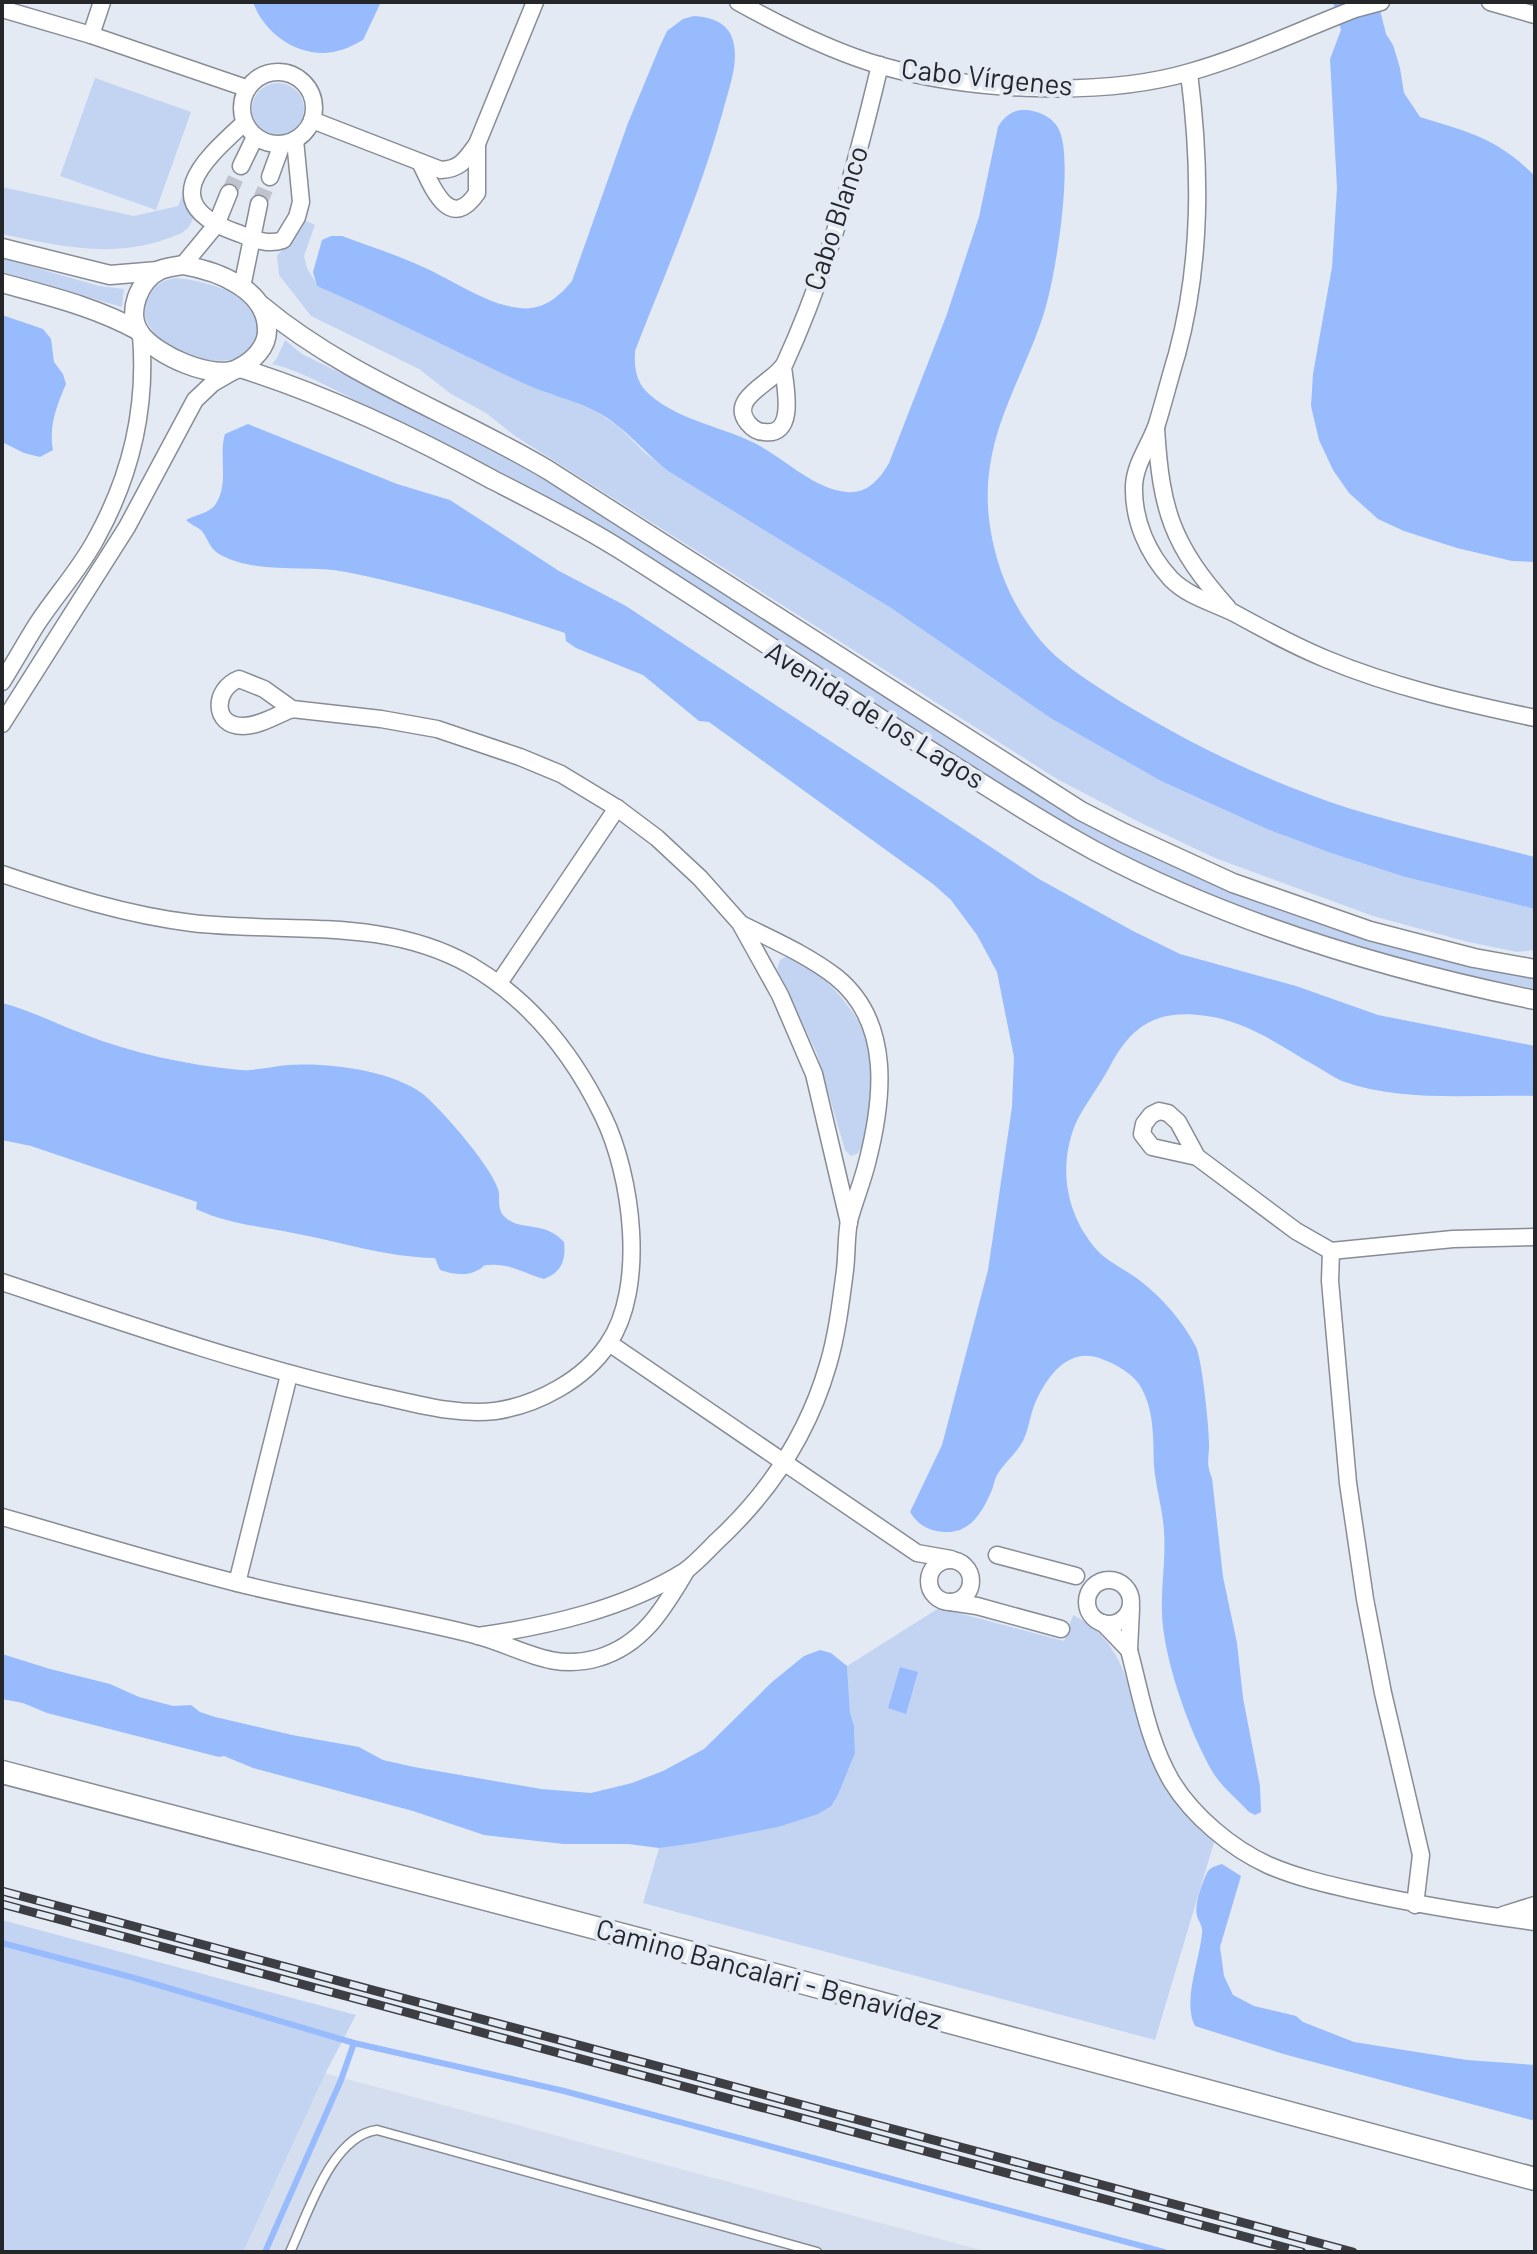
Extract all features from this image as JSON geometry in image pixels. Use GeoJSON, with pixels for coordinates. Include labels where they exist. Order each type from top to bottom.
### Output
{"type":"FeatureCollection","features":[{"type":"Feature","properties":{"kind":"main road","name":"Camino Bancalari - Benavídez"},"geometry":{"type":"LineString","coordinates":[[2,1772],[1535,2179]]}},
{"type":"Feature","properties":{"kind":"street"},"geometry":{"type":"LineString","coordinates":[[91,35],[102,2]]}},
{"type":"Feature","properties":{"kind":"street"},"geometry":{"type":"LineString","coordinates":[[312,120],[441,170],[454,169],[463,164],[477,144],[535,2]]}},
{"type":"Feature","properties":{"kind":"street","name":"Cabo Vírgenes"},"geometry":{"type":"LineString","coordinates":[[738,2],[771,20],[880,65],[925,76],[1038,88],[1091,87],[1189,73],[1381,2]]}},
{"type":"Feature","properties":{"kind":"street"},"geometry":{"type":"LineString","coordinates":[[1490,2],[1535,15]]}},
{"type":"Feature","properties":{"kind":"street"},"geometry":{"type":"LineString","coordinates":[[2,9],[91,35],[246,88]]}},
{"type":"Feature","properties":{"kind":"street","name":"Cabo Blanco"},"geometry":{"type":"LineString","coordinates":[[783,367],[835,229],[862,141],[880,65]]}},
{"type":"Feature","properties":{"kind":"street"},"geometry":{"type":"LineString","coordinates":[[270,177],[289,142],[308,128],[312,120],[313,96],[298,77],[276,71],[264,73],[246,88],[242,100],[244,123],[255,137],[273,144],[289,142]]}},
{"type":"Feature","properties":{"kind":"street"},"geometry":{"type":"LineString","coordinates":[[1189,73],[1197,135],[1199,206],[1194,260],[1187,312],[1156,426],[1134,482],[1134,502],[1143,537],[1155,559],[1174,581],[1197,598],[1231,611],[1273,636],[1327,660],[1403,687],[1535,718]]}},
{"type":"Feature","properties":{"kind":"street"},"geometry":{"type":"LineString","coordinates":[[244,123],[204,161],[192,188],[197,208],[204,218],[216,225],[272,244],[283,240],[297,217],[302,190],[289,142]]}},
{"type":"Feature","properties":{"kind":"street"},"geometry":{"type":"LineString","coordinates":[[241,166],[255,137]]}},
{"type":"Feature","properties":{"kind":"street"},"geometry":{"type":"LineString","coordinates":[[420,162],[441,202],[449,207],[464,205],[477,193],[477,144]]}},
{"type":"Feature","properties":{"kind":"street"},"geometry":{"type":"LineString","coordinates":[[183,265],[216,225],[229,193]]}},
{"type":"Feature","properties":{"kind":"street"},"geometry":{"type":"LineString","coordinates":[[242,287],[259,204]]}},
{"type":"Feature","properties":{"kind":"street"},"geometry":{"type":"LineString","coordinates":[[2,248],[110,275],[158,271],[183,265],[214,272],[242,287],[262,306],[267,335],[263,347],[195,400],[127,527],[2,724]]}},
{"type":"Feature","properties":{"kind":"street"},"geometry":{"type":"LineString","coordinates":[[2,682],[37,624],[96,540],[109,513],[136,438],[140,418],[144,373],[135,301],[143,284],[158,271]]}},
{"type":"Feature","properties":{"kind":"street"},"geometry":{"type":"LineString","coordinates":[[2,283],[116,318],[175,359],[195,368],[237,369]]}},
{"type":"Feature","properties":{"kind":"street","name":"Avenida de los Lagos"},"geometry":{"type":"LineString","coordinates":[[262,306],[300,336],[388,387],[548,470],[1081,811],[1220,877],[1296,906],[1370,931],[1474,958],[1535,969]]}},
{"type":"Feature","properties":{"kind":"street","name":"Avenida de los Lagos"},"geometry":{"type":"LineString","coordinates":[[237,369],[346,405],[397,429],[618,548],[827,686],[1095,851],[1170,887],[1275,930],[1451,982],[1535,1000]]}},
{"type":"Feature","properties":{"kind":"street"},"geometry":{"type":"LineString","coordinates":[[1156,426],[1159,473],[1167,513],[1181,546],[1202,579],[1231,611]]}},
{"type":"Feature","properties":{"kind":"street"},"geometry":{"type":"LineString","coordinates":[[292,709],[437,729],[482,743],[561,774],[617,808],[657,838],[700,878],[740,923],[780,995],[814,1074],[849,1223]]}},
{"type":"Feature","properties":{"kind":"street"},"geometry":{"type":"LineString","coordinates":[[499,983],[617,808]]}},
{"type":"Feature","properties":{"kind":"street"},"geometry":{"type":"LineString","coordinates":[[2,874],[100,906],[165,920],[234,926],[345,929],[400,938],[466,963],[499,983],[522,1003],[564,1049],[604,1119],[621,1166],[631,1221],[628,1285],[620,1320],[609,1343],[588,1367],[561,1386],[523,1405],[492,1411],[426,1406],[289,1375],[2,1282]]}},
{"type":"Feature","properties":{"kind":"street"},"geometry":{"type":"LineString","coordinates":[[2,1517],[237,1583],[478,1636],[528,1656],[550,1661],[575,1662],[599,1658],[624,1647],[644,1633],[666,1606],[687,1569],[753,1506],[799,1437],[829,1363],[845,1271],[849,1223],[875,1124],[880,1073],[878,1044],[869,1018],[856,998],[837,978],[804,956],[740,923]]}},
{"type":"Feature","properties":{"kind":"street"},"geometry":{"type":"LineString","coordinates":[[1197,1157],[1296,1231],[1331,1251],[1453,1239],[1535,1237]]}},
{"type":"Feature","properties":{"kind":"street"},"geometry":{"type":"LineString","coordinates":[[1331,1251],[1330,1281],[1348,1483],[1383,1693],[1420,1845],[1421,1871],[1415,1905]]}},
{"type":"Feature","properties":{"kind":"street"},"geometry":{"type":"LineString","coordinates":[[609,1343],[910,1548],[932,1558],[951,1559],[964,1565],[971,1577],[973,1598]]}},
{"type":"Feature","properties":{"kind":"street"},"geometry":{"type":"LineString","coordinates":[[237,1583],[289,1375]]}},
{"type":"Feature","properties":{"kind":"street"},"geometry":{"type":"LineString","coordinates":[[910,1548],[936,1596],[948,1602],[973,1598],[1061,1629]]}},
{"type":"Feature","properties":{"kind":"street"},"geometry":{"type":"LineString","coordinates":[[997,1555],[1124,1585],[1131,1597],[1129,1650],[1144,1717],[1156,1750],[1173,1783],[1194,1810],[1217,1831],[1267,1864],[1314,1881],[1415,1905],[1535,1922]]}},
{"type":"Feature","properties":{"kind":"street"},"geometry":{"type":"LineString","coordinates":[[929,1585],[934,1567],[951,1559]]}},
{"type":"Feature","properties":{"kind":"street"},"geometry":{"type":"LineString","coordinates":[[478,1636],[580,1615],[628,1598],[687,1569]]}},
{"type":"Feature","properties":{"kind":"street"},"geometry":{"type":"LineString","coordinates":[[1076,1576],[1082,1580],[1092,1616],[1129,1650]]}},
{"type":"Feature","properties":{"kind":"street"},"geometry":{"type":"LineString","coordinates":[[1088,1597],[1099,1582],[1111,1580]]}},
{"type":"Feature","properties":{"kind":"street"},"geometry":{"type":"LineString","coordinates":[[1103,1623],[1122,1620],[1131,1604]]}},
{"type":"Feature","properties":{"kind":"street"},"geometry":{"type":"LineString","coordinates":[[1498,1917],[1535,1905]]}},
{"type":"Feature","properties":{"kind":"lane"},"geometry":{"type":"LineString","coordinates":[[290,2252],[327,2171],[346,2145],[363,2132],[377,2130],[817,2252]]}},
{"type":"Feature","properties":{"kind":"shaded area"},"geometry":{"type":"Polygon","coordinates":[[[95,78],[191,112],[156,210],[60,176],[95,78]]]}},
{"type":"Feature","properties":{"kind":"shaded area"},"geometry":{"type":"Polygon","coordinates":[[[278,83],[297,90],[304,109],[297,128],[278,135],[259,128],[252,109],[259,90],[278,83]]]}},
{"type":"Feature","properties":{"kind":"shaded area"},"geometry":{"type":"Polygon","coordinates":[[[2,187],[134,216],[178,206],[184,191],[188,189],[193,216],[183,232],[148,244],[107,249],[65,246],[2,234],[2,187]]]}},
{"type":"Feature","properties":{"kind":"shaded area"},"geometry":{"type":"Polygon","coordinates":[[[302,219],[315,225],[304,256],[318,286],[481,363],[597,412],[619,427],[668,471],[891,608],[1052,719],[1161,781],[1269,830],[1331,853],[1405,877],[1535,909],[1535,950],[1517,952],[1468,942],[1373,916],[1215,858],[1057,779],[515,436],[419,369],[311,316],[279,275],[277,256],[302,219]]]}},
{"type":"Feature","properties":{"kind":"shaded area"},"geometry":{"type":"Polygon","coordinates":[[[2,258],[99,286],[124,289],[122,307],[2,272],[2,258]]]}},
{"type":"Feature","properties":{"kind":"shaded area"},"geometry":{"type":"Polygon","coordinates":[[[176,278],[218,287],[246,302],[255,312],[260,324],[258,339],[242,358],[220,361],[198,358],[176,350],[156,335],[145,315],[145,304],[155,286],[176,278]]]}},
{"type":"Feature","properties":{"kind":"shaded area"},"geometry":{"type":"Polygon","coordinates":[[[285,340],[302,354],[470,437],[552,484],[1041,796],[1140,849],[1278,910],[1350,934],[1535,977],[1535,989],[1397,958],[1307,931],[1218,898],[1112,848],[989,778],[693,586],[575,514],[453,447],[309,377],[272,364],[285,340]]]}},
{"type":"Feature","properties":{"kind":"shaded area"},"geometry":{"type":"Polygon","coordinates":[[[787,956],[801,962],[828,983],[852,1011],[868,1042],[873,1066],[871,1088],[864,1144],[857,1154],[851,1156],[845,1150],[817,1054],[777,969],[780,960],[787,956]]]}},
{"type":"Feature","properties":{"kind":"shaded area"},"geometry":{"type":"Polygon","coordinates":[[[939,1608],[1064,1641],[1073,1615],[1095,1629],[1118,1659],[1144,1731],[1215,1839],[1155,2040],[643,1903],[659,1848],[724,1835],[838,1795],[855,1753],[847,1666],[939,1608]]]}},
{"type":"Feature","properties":{"kind":"shaded area"},"geometry":{"type":"Polygon","coordinates":[[[2,1920],[356,2015],[325,2074],[243,2252],[2,2252],[2,1920]]]}},
{"type":"Feature","properties":{"kind":"shaded area"},"geometry":{"type":"Polygon","coordinates":[[[2,1986],[988,2252],[2,2252],[2,1986]]]}},
{"type":"Feature","properties":{"kind":"water"},"geometry":{"type":"Polygon","coordinates":[[[253,2],[381,2],[363,40],[341,50],[320,53],[284,41],[265,24],[253,2]]]}},
{"type":"Feature","properties":{"kind":"water"},"geometry":{"type":"Polygon","coordinates":[[[1333,2],[1378,2],[1386,34],[1400,68],[1404,93],[1420,117],[1468,132],[1495,145],[1535,176],[1535,562],[1512,561],[1457,548],[1378,519],[1349,493],[1333,470],[1319,440],[1311,406],[1313,374],[1332,267],[1337,188],[1330,59],[1341,30],[1333,2]]]}},
{"type":"Feature","properties":{"kind":"water"},"geometry":{"type":"Polygon","coordinates":[[[694,16],[714,20],[729,32],[734,45],[734,70],[704,172],[635,351],[637,375],[645,390],[675,412],[747,439],[824,486],[854,492],[872,484],[889,463],[947,314],[979,217],[998,127],[1017,111],[1027,110],[1044,115],[1058,127],[1064,148],[1064,193],[1058,245],[1046,306],[1000,425],[988,480],[988,509],[995,551],[1007,587],[1020,611],[1035,634],[1064,663],[1135,710],[1224,758],[1348,808],[1535,857],[1535,909],[1405,877],[1331,853],[1269,830],[1161,781],[1052,719],[891,608],[668,471],[625,432],[597,412],[523,383],[317,286],[313,272],[322,240],[342,236],[413,263],[508,306],[536,307],[556,297],[572,281],[628,123],[667,31],[683,19],[694,16]]]}},
{"type":"Feature","properties":{"kind":"water"},"geometry":{"type":"Polygon","coordinates":[[[2,315],[43,329],[51,339],[54,362],[66,384],[54,417],[53,450],[40,457],[2,442],[2,315]]]}},
{"type":"Feature","properties":{"kind":"water"},"geometry":{"type":"Polygon","coordinates":[[[248,424],[397,484],[450,500],[559,571],[626,606],[1039,879],[1180,954],[1296,986],[1378,1015],[1535,1046],[1535,1096],[1413,1095],[1365,1088],[1342,1081],[1237,1024],[1207,1016],[1174,1015],[1148,1023],[1127,1040],[1075,1125],[1066,1174],[1078,1222],[1101,1254],[1160,1298],[1184,1326],[1198,1354],[1223,1577],[1237,1643],[1243,1698],[1260,1786],[1261,1812],[1255,1815],[1249,1812],[1216,1777],[1197,1742],[1173,1674],[1163,1630],[1164,1532],[1154,1466],[1152,1424],[1144,1394],[1132,1377],[1114,1364],[1092,1356],[1081,1356],[1062,1364],[1041,1391],[1023,1441],[997,1475],[987,1500],[974,1520],[961,1529],[939,1531],[921,1524],[910,1512],[942,1445],[988,1270],[1012,1107],[1014,1057],[997,972],[977,935],[951,900],[933,884],[709,722],[699,721],[643,675],[576,648],[566,641],[565,633],[456,599],[374,578],[331,570],[249,565],[219,554],[201,530],[186,520],[215,505],[222,488],[225,434],[248,424]]]}},
{"type":"Feature","properties":{"kind":"water"},"geometry":{"type":"Polygon","coordinates":[[[2,1003],[100,1040],[180,1061],[240,1070],[304,1064],[358,1069],[410,1086],[431,1102],[476,1153],[494,1179],[505,1217],[518,1224],[548,1231],[564,1242],[562,1265],[544,1279],[497,1265],[485,1265],[469,1274],[449,1273],[440,1270],[435,1258],[381,1252],[220,1218],[196,1209],[197,1202],[31,1146],[2,1140],[2,1003]]]}},
{"type":"Feature","properties":{"kind":"water"},"geometry":{"type":"Polygon","coordinates":[[[820,1650],[831,1653],[847,1666],[854,1726],[855,1753],[831,1806],[818,1814],[778,1827],[659,1848],[628,1844],[564,1844],[484,1835],[413,1811],[253,1768],[224,1756],[2,1699],[2,1654],[110,1684],[139,1697],[173,1706],[191,1705],[215,1717],[359,1747],[383,1760],[541,1789],[591,1793],[632,1783],[663,1771],[704,1749],[772,1682],[804,1656],[820,1650]]]}},
{"type":"Feature","properties":{"kind":"water"},"geometry":{"type":"Polygon","coordinates":[[[900,1667],[918,1672],[906,1714],[888,1708],[900,1667]]]}},
{"type":"Feature","properties":{"kind":"water"},"geometry":{"type":"Polygon","coordinates":[[[1222,1864],[1241,1876],[1220,1947],[1224,1976],[1233,1995],[1254,2006],[1296,2016],[1303,2022],[1354,2042],[1467,2060],[1535,2065],[1535,2121],[1287,2055],[1195,2026],[1190,2005],[1202,1931],[1196,1911],[1208,1871],[1222,1864]]]}},
{"type":"Feature","properties":{"kind":"waterway"},"geometry":{"type":"LineString","coordinates":[[2,1943],[131,1977],[354,2043],[564,2091],[1164,2252]]}},
{"type":"Feature","properties":{"kind":"waterway"},"geometry":{"type":"LineString","coordinates":[[265,2252],[341,2080],[354,2043]]}},
{"type":"Feature","properties":{"kind":"tunnel"},"geometry":{"type":"LineString","coordinates":[[229,193],[241,166]]}},
{"type":"Feature","properties":{"kind":"tunnel"},"geometry":{"type":"LineString","coordinates":[[259,204],[270,177]]}},
{"type":"Feature","properties":{"kind":"railway"},"geometry":{"type":"LineString","coordinates":[[2,1891],[1353,2252]]}},
{"type":"Feature","properties":{"kind":"railway"},"geometry":{"type":"LineString","coordinates":[[2,1904],[1302,2252]]}}]}
